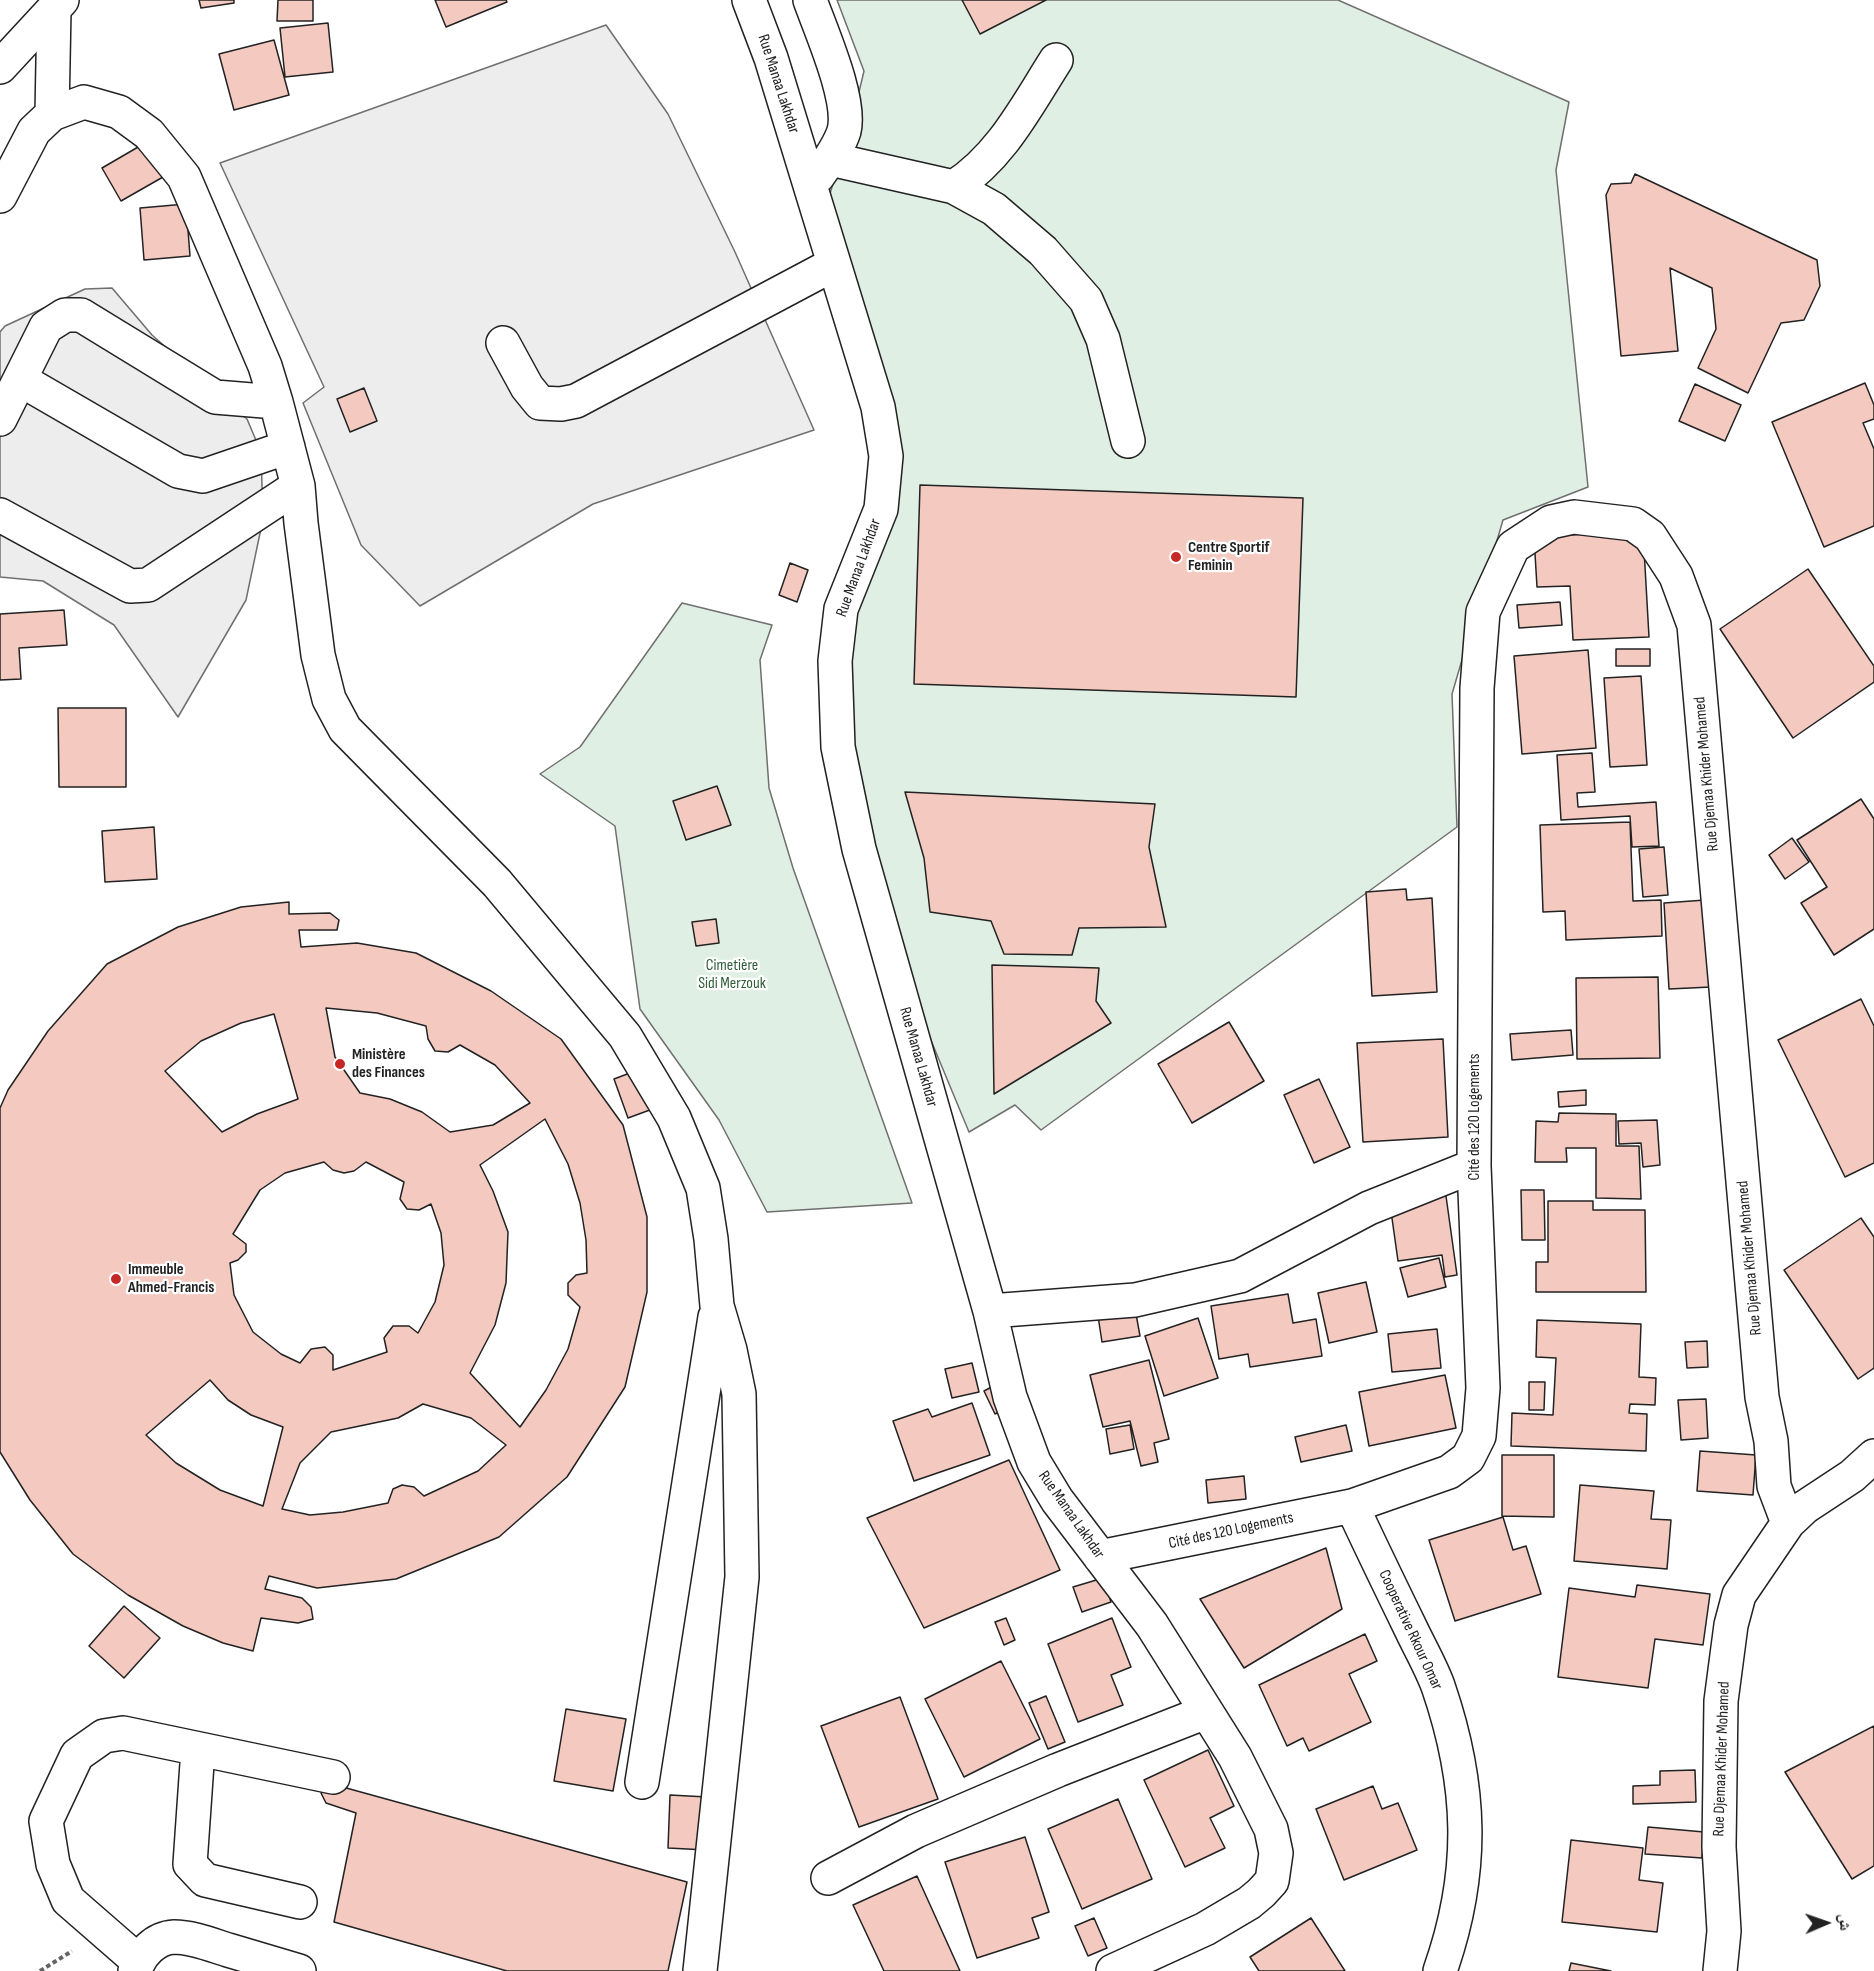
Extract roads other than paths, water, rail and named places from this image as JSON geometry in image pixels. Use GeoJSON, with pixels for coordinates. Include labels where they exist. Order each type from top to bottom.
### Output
{"type":"FeatureCollection","features":[{"type":"Feature","properties":{"kind":"street","name":"Rue Manaa Lakhdar"},"geometry":{"type":"LineString","coordinates":[[749,0],[771,58],[878,407],[886,456],[881,509],[841,609],[835,661],[838,747],[858,849],[990,1311],[1010,1397],[1034,1462],[1057,1500],[1152,1625],[1234,1757],[1271,1829],[1276,1853],[1272,1881],[1249,1903],[1205,1929],[1113,1971]]}},
{"type":"Feature","properties":{"kind":"street"},"geometry":{"type":"LineString","coordinates":[[810,0],[844,99],[844,130],[830,159],[811,188]]}},
{"type":"Feature","properties":{"kind":"street"},"geometry":{"type":"LineString","coordinates":[[0,67],[58,4]]}},
{"type":"Feature","properties":{"kind":"street"},"geometry":{"type":"LineString","coordinates":[[0,196],[52,101],[58,4]]}},
{"type":"Feature","properties":{"kind":"street"},"geometry":{"type":"LineString","coordinates":[[954,187],[973,175],[990,158],[1016,124],[1056,60]]}},
{"type":"Feature","properties":{"kind":"street"},"geometry":{"type":"LineString","coordinates":[[52,101],[84,102],[119,112],[149,134],[184,177],[265,366],[276,402],[298,486],[318,655],[329,699],[345,729],[497,883],[625,1036],[674,1118],[704,1188],[717,1306],[730,1350],[739,1394],[742,1577],[700,1971]]}},
{"type":"Feature","properties":{"kind":"street"},"geometry":{"type":"LineString","coordinates":[[830,159],[954,187],[994,209],[1043,251],[1086,300],[1103,339],[1128,441]]}},
{"type":"Feature","properties":{"kind":"street"},"geometry":{"type":"LineString","coordinates":[[503,343],[527,387],[540,403],[561,404],[576,401],[834,264]]}},
{"type":"Feature","properties":{"kind":"street"},"geometry":{"type":"LineString","coordinates":[[0,419],[46,327],[65,315],[81,315],[215,397],[276,402]]}},
{"type":"Feature","properties":{"kind":"street"},"geometry":{"type":"LineString","coordinates":[[21,380],[178,471],[203,476],[288,447]]}},
{"type":"Feature","properties":{"kind":"street"},"geometry":{"type":"LineString","coordinates":[[0,515],[130,586],[148,585],[298,486]]}},
{"type":"Feature","properties":{"kind":"street","name":"Cité des 120 Logements"},"geometry":{"type":"LineString","coordinates":[[1100,1557],[1352,1506],[1449,1472],[1468,1458],[1479,1436],[1483,1388],[1474,1166],[1477,688],[1483,612],[1513,547],[1551,522],[1574,517],[1632,524],[1650,536]]}},
{"type":"Feature","properties":{"kind":"street","name":"Rue Djemaa Khider Mohamed"},"geometry":{"type":"LineString","coordinates":[[1650,536],[1676,576],[1694,625],[1762,1397],[1771,1441],[1774,1486],[1788,1523],[1739,1595],[1731,1625],[1720,1712],[1719,1847],[1724,1931],[1720,1971]]}},
{"type":"Feature","properties":{"kind":"street"},"geometry":{"type":"LineString","coordinates":[[990,1311],[1135,1300],[1240,1276],[1369,1208],[1474,1166]]}},
{"type":"Feature","properties":{"kind":"street"},"geometry":{"type":"LineString","coordinates":[[642,1782],[717,1306]]}},
{"type":"Feature","properties":{"kind":"street"},"geometry":{"type":"LineString","coordinates":[[1788,1523],[1804,1507],[1852,1476],[1874,1456]]}},
{"type":"Feature","properties":{"kind":"street","name":"Cooperative Rkour Omar"},"geometry":{"type":"LineString","coordinates":[[1352,1506],[1437,1685],[1457,1756],[1464,1802],[1466,1842],[1463,1882],[1440,1971]]}},
{"type":"Feature","properties":{"kind":"street"},"geometry":{"type":"LineString","coordinates":[[828,1878],[916,1831],[1058,1770],[1206,1712]]}},
{"type":"Feature","properties":{"kind":"street"},"geometry":{"type":"LineString","coordinates":[[299,1971],[209,1944],[174,1937],[158,1942],[149,1948],[137,1966],[68,1900],[53,1864],[46,1821],[77,1755],[104,1736],[123,1733],[333,1777]]}},
{"type":"Feature","properties":{"kind":"street"},"geometry":{"type":"LineString","coordinates":[[198,1749],[190,1864],[205,1880],[300,1902]]}},
{"type":"Feature","properties":{"kind":"place","name":"Centre Sportif Feminin"},"geometry":{"type":"Point","coordinates":[1176,557]}},
{"type":"Feature","properties":{"kind":"place","name":"Ministère des Finances"},"geometry":{"type":"Point","coordinates":[340,1064]}},
{"type":"Feature","properties":{"kind":"place","name":"Immeuble Ahmed-Francis"},"geometry":{"type":"Point","coordinates":[116,1279]}},
{"type":"Feature","properties":{"kind":"park label","name":"Cimetière Sidi Merzouk"},"geometry":{"type":"Point","coordinates":[732,975]}}]}
